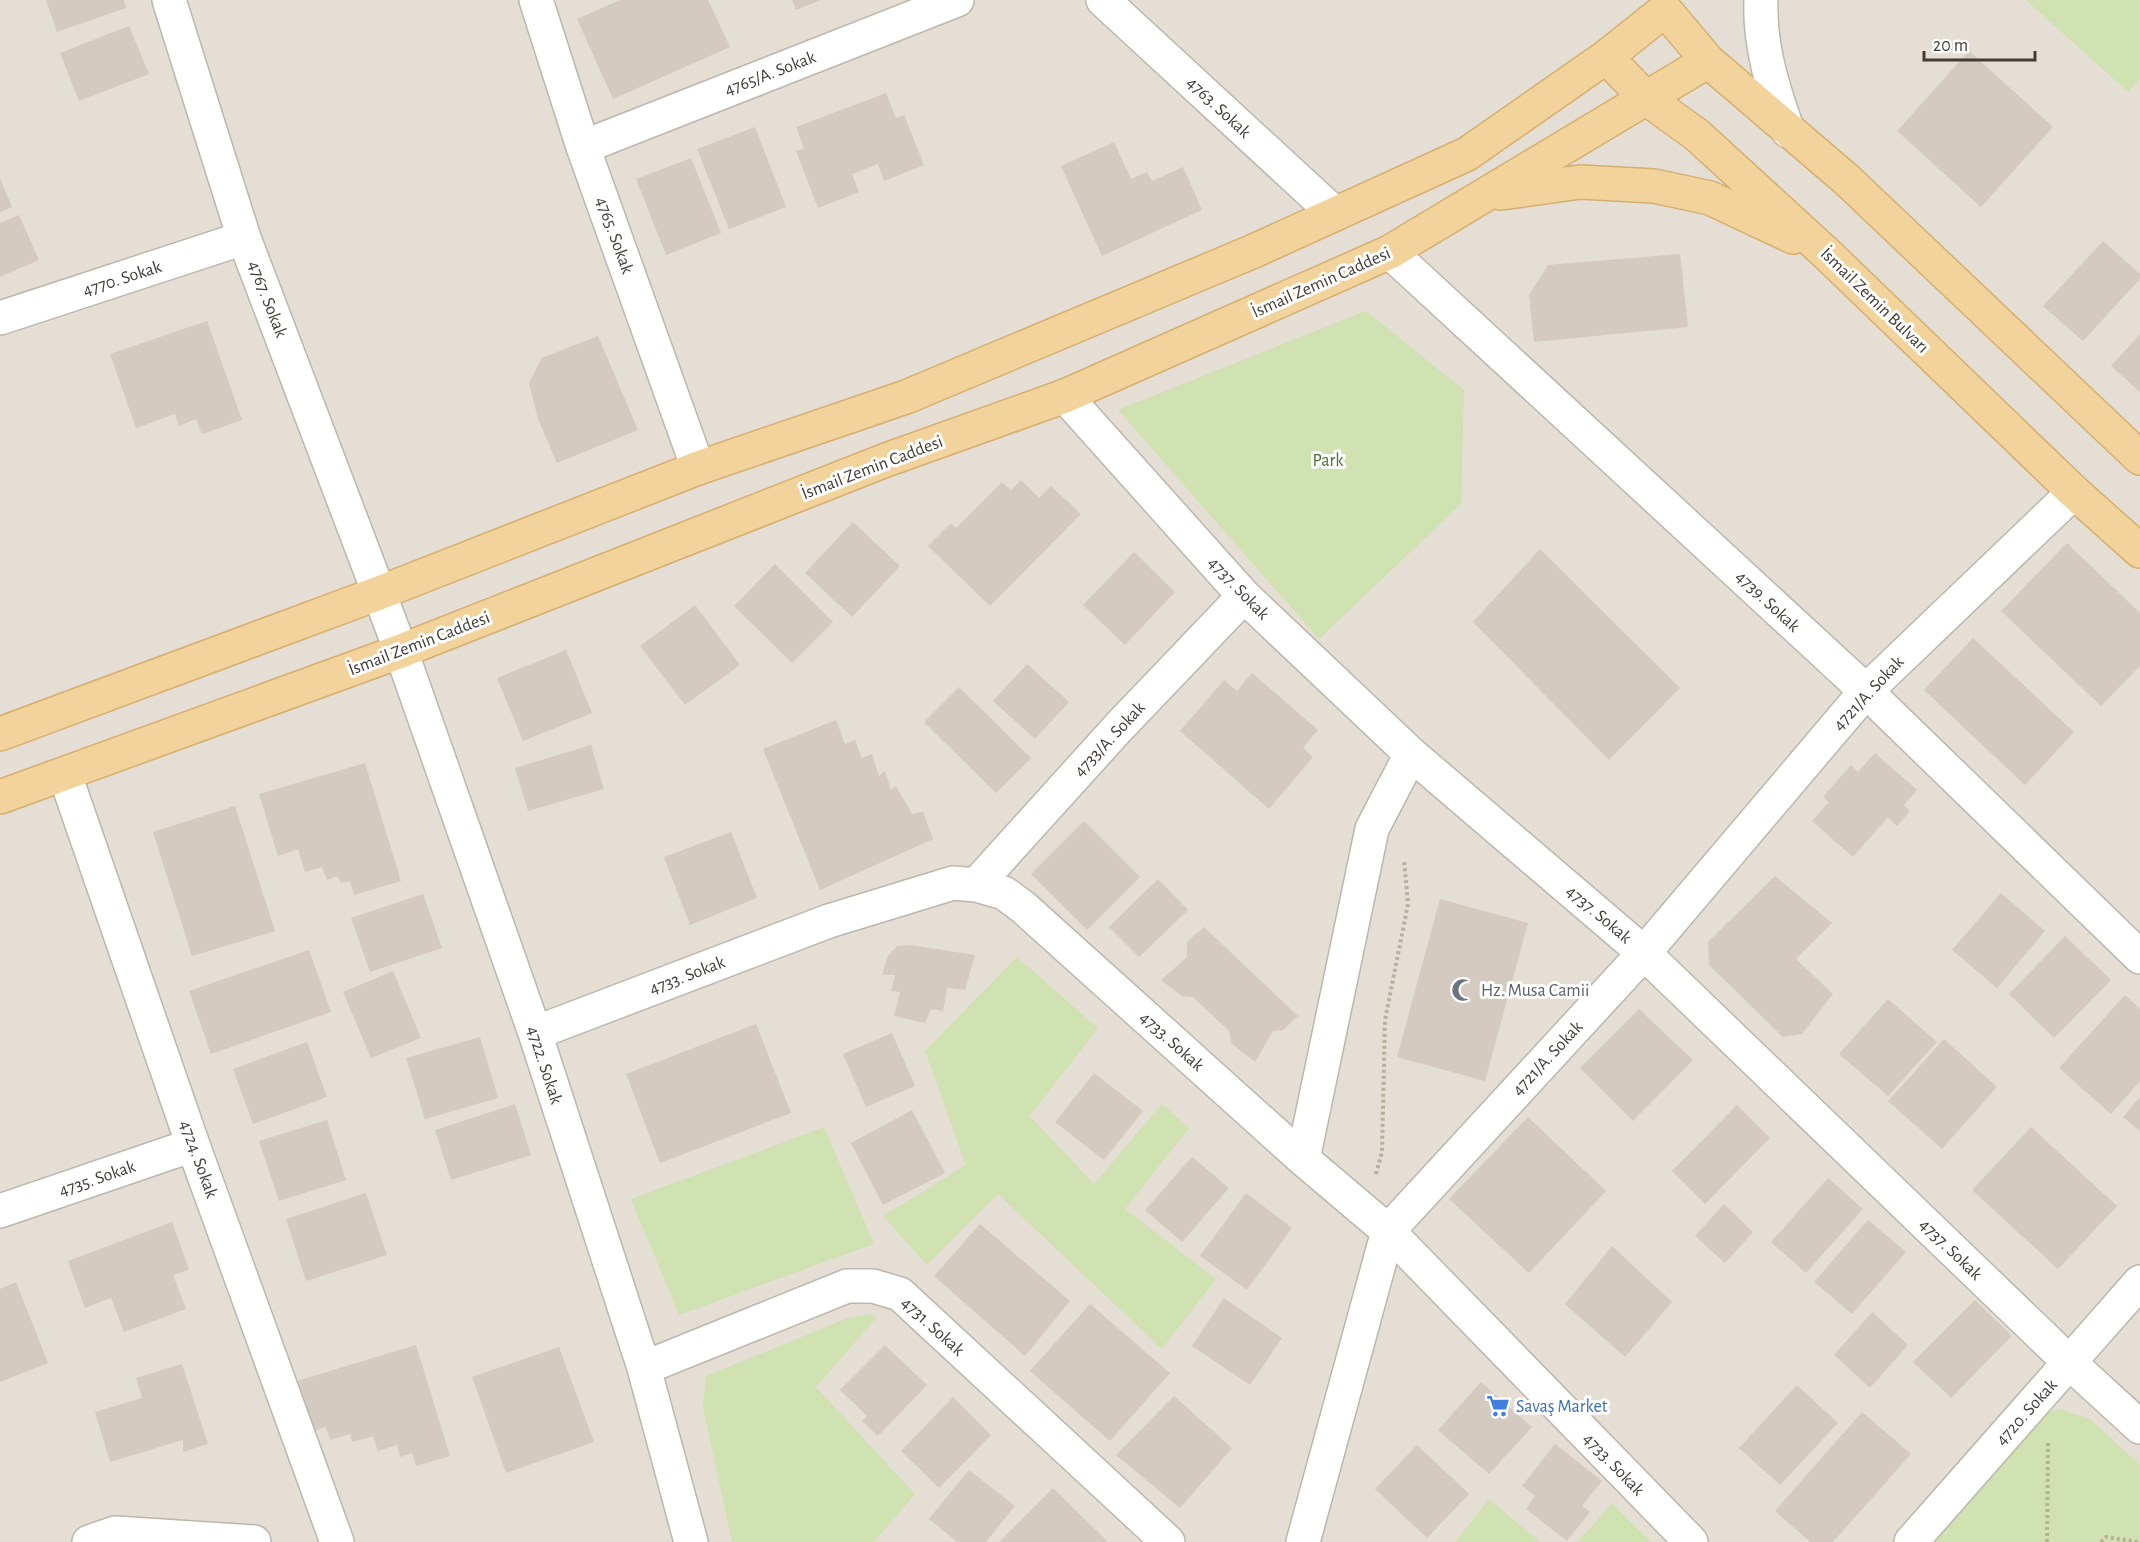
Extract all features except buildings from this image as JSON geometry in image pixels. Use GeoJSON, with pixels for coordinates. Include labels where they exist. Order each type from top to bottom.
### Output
{"type":"FeatureCollection","features":[{"type":"Feature","properties":{"kind":"main road"},"geometry":{"type":"LineString","coordinates":[[0,734],[379,593],[698,468],[906,397],[1254,251],[1467,154],[1606,57],[1665,3],[1708,61],[1846,179],[2140,458]]}},
{"type":"Feature","properties":{"kind":"main road","name":"İsmail Zemin Bulvarı"},"geometry":{"type":"LineString","coordinates":[[1606,57],[1647,99],[1697,135],[1828,255],[2074,492],[2140,550]]}},
{"type":"Feature","properties":{"kind":"main road","name":"İsmail Zemin Caddesi"},"geometry":{"type":"LineString","coordinates":[[0,797],[401,651],[886,460],[1065,396],[1390,252],[1708,61]]}},
{"type":"Feature","properties":{"kind":"main road"},"geometry":{"type":"LineString","coordinates":[[1484,196],[1580,182],[1654,186],[1710,198],[1828,255]]}},
{"type":"Feature","properties":{"kind":"street","name":"4767. Sokak"},"geometry":{"type":"LineString","coordinates":[[169,0],[244,238],[379,593]]}},
{"type":"Feature","properties":{"kind":"street","name":"4765. Sokak"},"geometry":{"type":"LineString","coordinates":[[536,0],[583,147],[698,468]]}},
{"type":"Feature","properties":{"kind":"street","name":"4765/A. Sokak"},"geometry":{"type":"LineString","coordinates":[[583,147],[957,0]]}},
{"type":"Feature","properties":{"kind":"street","name":"4763. Sokak"},"geometry":{"type":"LineString","coordinates":[[1102,0],[1335,214]]}},
{"type":"Feature","properties":{"kind":"street"},"geometry":{"type":"LineString","coordinates":[[1761,0],[1770,82],[1788,131]]}},
{"type":"Feature","properties":{"kind":"street","name":"4770. Sokak"},"geometry":{"type":"LineString","coordinates":[[0,318],[244,238]]}},
{"type":"Feature","properties":{"kind":"street","name":"4739. Sokak"},"geometry":{"type":"LineString","coordinates":[[1390,252],[1866,691],[2140,957]]}},
{"type":"Feature","properties":{"kind":"street","name":"4737. Sokak"},"geometry":{"type":"LineString","coordinates":[[1065,396],[1244,596],[1411,754],[1644,953],[2070,1363],[2140,1427]]}},
{"type":"Feature","properties":{"kind":"street","name":"4721/A. Sokak"},"geometry":{"type":"LineString","coordinates":[[1303,1542],[1377,1222],[1644,953],[1866,691],[2074,492]]}},
{"type":"Feature","properties":{"kind":"street","name":"4722. Sokak"},"geometry":{"type":"LineString","coordinates":[[379,593],[535,1033],[644,1368],[691,1542]]}},
{"type":"Feature","properties":{"kind":"street","name":"4733/A. Sokak"},"geometry":{"type":"LineString","coordinates":[[976,885],[1118,728],[1244,596]]}},
{"type":"Feature","properties":{"kind":"street"},"geometry":{"type":"LineString","coordinates":[[1303,1159],[1372,828],[1411,754]]}},
{"type":"Feature","properties":{"kind":"street","name":"4724. Sokak"},"geometry":{"type":"LineString","coordinates":[[65,775],[193,1145],[338,1542]]}},
{"type":"Feature","properties":{"kind":"street","name":"4733. Sokak"},"geometry":{"type":"LineString","coordinates":[[535,1033],[829,921],[953,883],[976,885],[1004,893],[1023,907],[1303,1159],[1377,1222],[1691,1542]]}},
{"type":"Feature","properties":{"kind":"street","name":"4735. Sokak"},"geometry":{"type":"LineString","coordinates":[[0,1211],[193,1145]]}},
{"type":"Feature","properties":{"kind":"street","name":"4720. Sokak"},"geometry":{"type":"LineString","coordinates":[[1911,1542],[2140,1282]]}},
{"type":"Feature","properties":{"kind":"street","name":"4731. Sokak"},"geometry":{"type":"LineString","coordinates":[[644,1368],[848,1286],[873,1286],[900,1294],[1168,1542]]}},
{"type":"Feature","properties":{"kind":"street"},"geometry":{"type":"LineString","coordinates":[[88,1542],[115,1533],[254,1542]]}},
{"type":"Feature","properties":{"kind":"path"},"geometry":{"type":"LineString","coordinates":[[1377,1222],[1382,1152],[1385,1020],[1407,904],[1404,857]]}},
{"type":"Feature","properties":{"kind":"path"},"geometry":{"type":"LineString","coordinates":[[2040,1396],[2048,1437],[2047,1542]]}},
{"type":"Feature","properties":{"kind":"path"},"geometry":{"type":"LineString","coordinates":[[2101,1542],[2106,1537],[2139,1542]]}},
{"type":"Feature","properties":{"kind":"shaded area"},"geometry":{"type":"Polygon","coordinates":[[[0,0],[2140,0],[2140,1542],[0,1542],[0,0]]]}},
{"type":"Feature","properties":{"kind":"green space"},"geometry":{"type":"Polygon","coordinates":[[[2026,0],[2140,0],[2140,79],[2128,92],[2026,0]]]}},
{"type":"Feature","properties":{"kind":"green space","name":"Park"},"geometry":{"type":"Polygon","coordinates":[[[1366,311],[1464,390],[1461,504],[1319,639],[1118,410],[1366,311]]]}},
{"type":"Feature","properties":{"kind":"green space"},"geometry":{"type":"Polygon","coordinates":[[[1017,957],[1098,1028],[1030,1116],[1094,1184],[1162,1104],[1189,1128],[1125,1209],[1216,1279],[1162,1349],[998,1194],[927,1265],[883,1216],[966,1165],[925,1051],[1017,957]]]}},
{"type":"Feature","properties":{"kind":"green space"},"geometry":{"type":"Polygon","coordinates":[[[824,1127],[874,1244],[679,1315],[631,1199],[824,1127]]]}},
{"type":"Feature","properties":{"kind":"green space"},"geometry":{"type":"Polygon","coordinates":[[[870,1314],[877,1317],[816,1387],[915,1494],[874,1542],[732,1542],[703,1407],[706,1376],[848,1318],[870,1314]]]}},
{"type":"Feature","properties":{"kind":"green space"},"geometry":{"type":"Polygon","coordinates":[[[2060,1409],[2090,1419],[2140,1465],[2140,1542],[1930,1542],[2046,1413],[2060,1409]]]}},
{"type":"Feature","properties":{"kind":"green space"},"geometry":{"type":"Polygon","coordinates":[[[1489,1499],[1540,1542],[1455,1542],[1489,1499]]]}},
{"type":"Feature","properties":{"kind":"green space"},"geometry":{"type":"Polygon","coordinates":[[[1612,1503],[1651,1542],[1578,1542],[1612,1503]]]}},
{"type":"Feature","properties":{"kind":"place","name":"Hz. Musa Camii"},"geometry":{"type":"Point","coordinates":[1463,990]}},
{"type":"Feature","properties":{"kind":"place","name":"Savaş Market"},"geometry":{"type":"Point","coordinates":[1498,1406]}}]}
